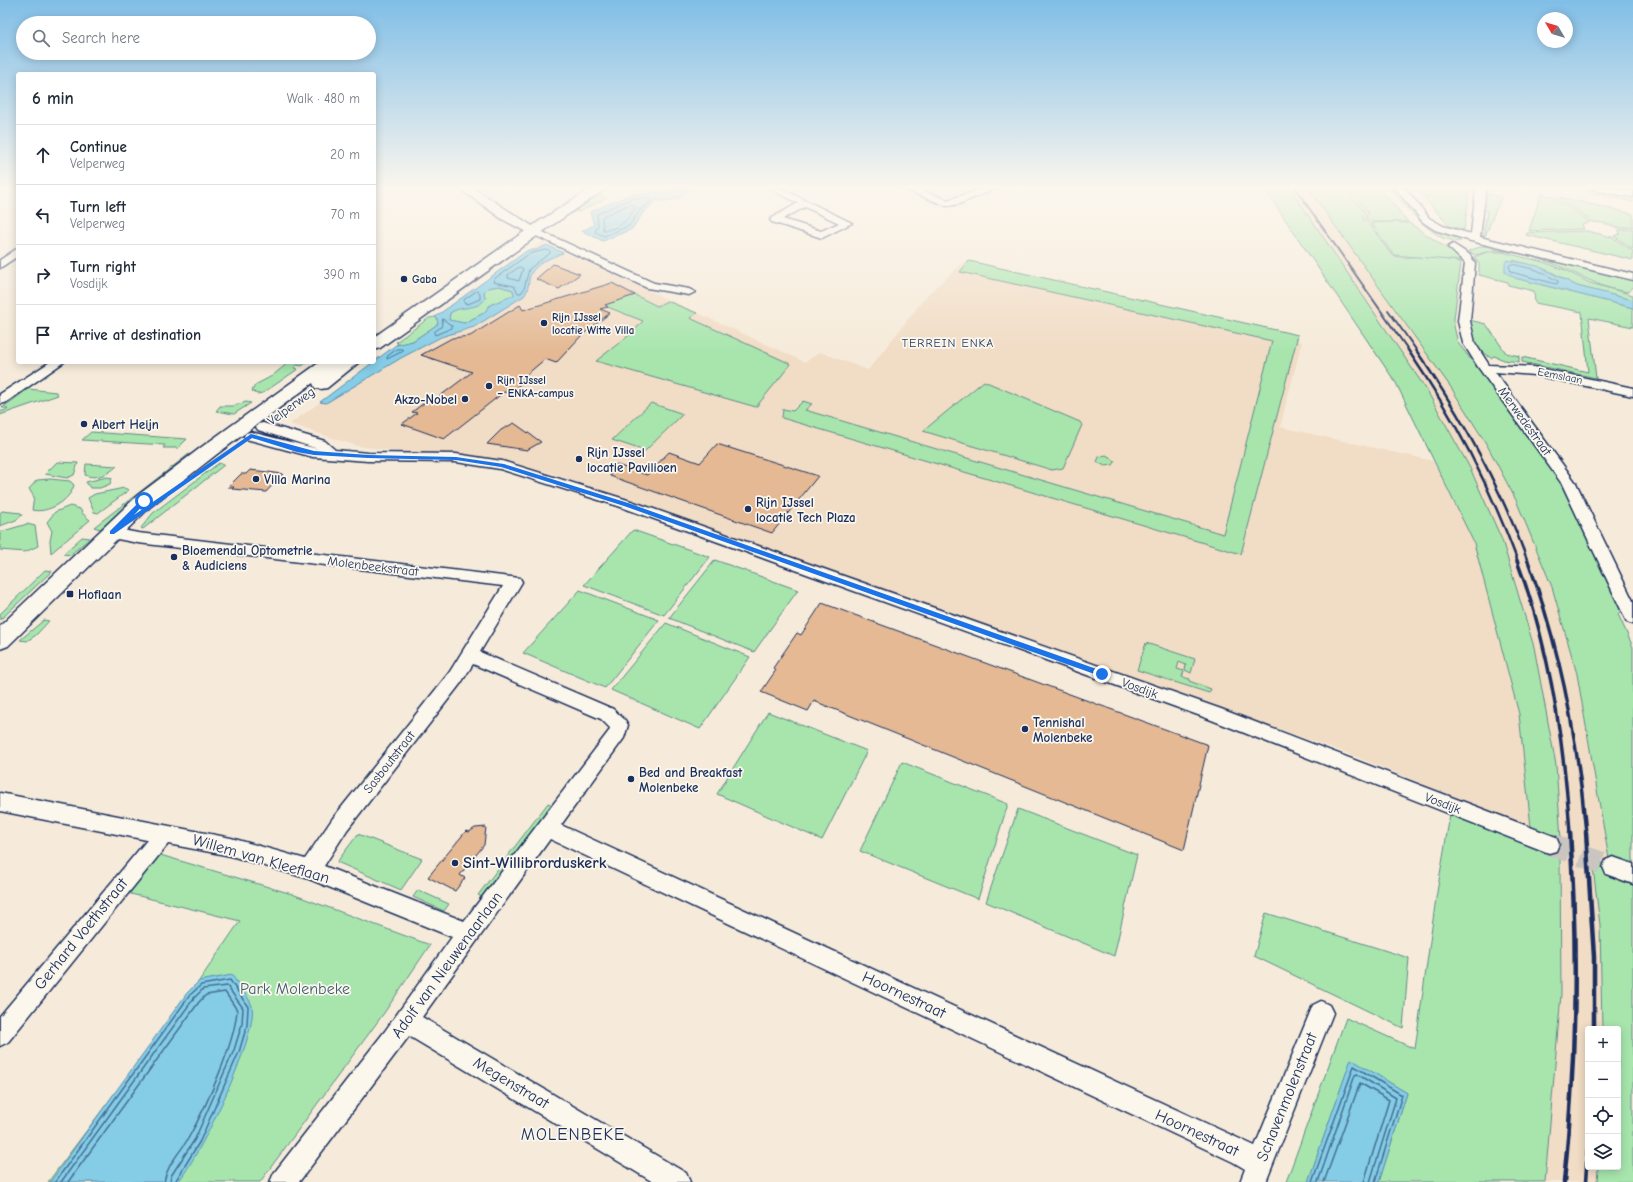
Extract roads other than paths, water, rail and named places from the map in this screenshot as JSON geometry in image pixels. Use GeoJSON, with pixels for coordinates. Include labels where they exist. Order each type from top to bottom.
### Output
{"type":"FeatureCollection","features":[{"type":"Feature","properties":{"kind":"main road"},"geometry":{"type":"LineString","coordinates":[[376,330],[464,267],[505,243]]}},
{"type":"Feature","properties":{"kind":"main road"},"geometry":{"type":"LineString","coordinates":[[376,344],[512,243]]}},
{"type":"Feature","properties":{"kind":"main road","name":"Velperweg"},"geometry":{"type":"LineString","coordinates":[[0,640],[144,501],[210,450],[328,364]]}},
{"type":"Feature","properties":{"kind":"main road","name":"Velperweg"},"geometry":{"type":"LineString","coordinates":[[112,533],[257,431],[348,364]]}},
{"type":"Feature","properties":{"kind":"street"},"geometry":{"type":"LineString","coordinates":[[568,243],[651,286],[689,292]]}},
{"type":"Feature","properties":{"kind":"street"},"geometry":{"type":"LineString","coordinates":[[577,243],[619,260]]}},
{"type":"Feature","properties":{"kind":"street","name":"Merwedestraat"},"geometry":{"type":"LineString","coordinates":[[1470,243],[1468,245],[1453,247],[1466,257],[1470,263],[1464,321],[1469,344],[1485,368],[1544,446],[1569,483],[1633,618]]}},
{"type":"Feature","properties":{"kind":"street"},"geometry":{"type":"LineString","coordinates":[[1492,243],[1633,278]]}},
{"type":"Feature","properties":{"kind":"street"},"geometry":{"type":"LineString","coordinates":[[0,265],[16,253]]}},
{"type":"Feature","properties":{"kind":"street"},"geometry":{"type":"LineString","coordinates":[[0,400],[55,364]]}},
{"type":"Feature","properties":{"kind":"street","name":"Eemslaan"},"geometry":{"type":"LineString","coordinates":[[1485,368],[1534,371],[1633,392]]}},
{"type":"Feature","properties":{"kind":"street","name":"Vosdijk"},"geometry":{"type":"LineString","coordinates":[[257,431],[299,451],[368,457],[456,458],[502,465],[534,474],[626,504],[1215,714],[1549,844]]}},
{"type":"Feature","properties":{"kind":"street","name":"Molenbeekstraat"},"geometry":{"type":"LineString","coordinates":[[112,533],[138,538],[514,582]]}},
{"type":"Feature","properties":{"kind":"street","name":"Sasboutstraat"},"geometry":{"type":"LineString","coordinates":[[310,870],[340,824],[455,678],[514,582]]}},
{"type":"Feature","properties":{"kind":"street","name":"Adolf van Nieuwenaarlaan"},"geometry":{"type":"LineString","coordinates":[[284,1182],[407,1021],[468,933],[618,733],[619,725],[607,714],[470,655]]}},
{"type":"Feature","properties":{"kind":"street","name":"Willem van Kleeflaan"},"geometry":{"type":"LineString","coordinates":[[0,802],[163,835],[192,838],[231,847],[310,870],[468,933]]}},
{"type":"Feature","properties":{"kind":"street","name":"Hoornestraat"},"geometry":{"type":"LineString","coordinates":[[547,828],[1242,1154],[1257,1173]]}},
{"type":"Feature","properties":{"kind":"street","name":"Gerhard Voethstraat"},"geometry":{"type":"LineString","coordinates":[[0,1034],[163,835]]}},
{"type":"Feature","properties":{"kind":"street"},"geometry":{"type":"LineString","coordinates":[[1613,868],[1633,874]]}},
{"type":"Feature","properties":{"kind":"street","name":"Schavenmolenstraat"},"geometry":{"type":"LineString","coordinates":[[1257,1173],[1321,1013]]}},
{"type":"Feature","properties":{"kind":"street","name":"Megenstraat"},"geometry":{"type":"LineString","coordinates":[[407,1021],[676,1182]]}},
{"type":"Feature","properties":{"kind":"water"},"geometry":{"type":"Polygon","coordinates":[[[547,245],[563,253],[535,268],[530,276],[528,289],[524,296],[474,327],[441,337],[401,358],[326,403],[320,402],[371,364],[376,364],[376,360],[396,345],[413,341],[438,324],[437,318],[435,317],[528,250],[536,250],[547,245]],[[499,286],[488,288],[484,292],[485,299],[482,303],[450,313],[449,320],[464,323],[484,313],[490,305],[514,295],[513,290],[499,286]]]}},
{"type":"Feature","properties":{"kind":"water"},"geometry":{"type":"Polygon","coordinates":[[[1507,260],[1538,266],[1577,286],[1633,300],[1633,308],[1515,278],[1505,272],[1505,263],[1507,260]]]}},
{"type":"Feature","properties":{"kind":"water"},"geometry":{"type":"Polygon","coordinates":[[[232,975],[252,1006],[251,1021],[246,1043],[237,1069],[212,1124],[178,1182],[50,1182],[187,993],[199,981],[232,975]]]}},
{"type":"Feature","properties":{"kind":"water"},"geometry":{"type":"Polygon","coordinates":[[[1351,1059],[1407,1093],[1379,1182],[1308,1182],[1351,1059]]]}},
{"type":"Feature","properties":{"kind":"tunnel"},"geometry":{"type":"LineString","coordinates":[[1549,844],[1613,867]]}},
{"type":"Feature","properties":{"kind":"railway"},"geometry":{"type":"LineString","coordinates":[[1334,243],[1409,351]]}},
{"type":"Feature","properties":{"kind":"railway"},"geometry":{"type":"LineString","coordinates":[[1388,310],[1417,351]]}},
{"type":"Feature","properties":{"kind":"railway"},"geometry":{"type":"LineString","coordinates":[[1408,350],[1441,401],[1470,453],[1507,533],[1518,562]]}},
{"type":"Feature","properties":{"kind":"railway"},"geometry":{"type":"LineString","coordinates":[[1416,350],[1433,375],[1479,452],[1505,506],[1528,562]]}},
{"type":"Feature","properties":{"kind":"railway"},"geometry":{"type":"LineString","coordinates":[[1517,561],[1529,594],[1547,661],[1554,695],[1564,764],[1570,833]]}},
{"type":"Feature","properties":{"kind":"railway"},"geometry":{"type":"LineString","coordinates":[[1528,561],[1549,627],[1566,695],[1573,729],[1583,798],[1586,833]]}},
{"type":"Feature","properties":{"kind":"railway"},"geometry":{"type":"LineString","coordinates":[[1564,1182],[1571,1094],[1575,963],[1573,876],[1570,832]]}},
{"type":"Feature","properties":{"kind":"railway"},"geometry":{"type":"LineString","coordinates":[[1586,832],[1594,957],[1594,1026]]}},
{"type":"Feature","properties":{"kind":"railway"},"geometry":{"type":"LineString","coordinates":[[1586,1182],[1587,1170]]}},
{"type":"Feature","properties":{"kind":"place","name":"Gaba"},"geometry":{"type":"Point","coordinates":[404,279]}},
{"type":"Feature","properties":{"kind":"place","name":"Rijn IJssel locatie Witte Villa"},"geometry":{"type":"Point","coordinates":[544,323]}},
{"type":"Feature","properties":{"kind":"place","name":"Rijn IJssel – ENKA-campus"},"geometry":{"type":"Point","coordinates":[489,386]}},
{"type":"Feature","properties":{"kind":"place","name":"Akzo-Nobel"},"geometry":{"type":"Point","coordinates":[465,399]}},
{"type":"Feature","properties":{"kind":"place","name":"Albert Heijn"},"geometry":{"type":"Point","coordinates":[84,424]}},
{"type":"Feature","properties":{"kind":"place","name":"Rijn IJssel locatie Pavilioen"},"geometry":{"type":"Point","coordinates":[579,459]}},
{"type":"Feature","properties":{"kind":"place","name":"Villa Marina"},"geometry":{"type":"Point","coordinates":[256,479]}},
{"type":"Feature","properties":{"kind":"place","name":"Rijn IJssel locatie Tech Plaza"},"geometry":{"type":"Point","coordinates":[748,509]}},
{"type":"Feature","properties":{"kind":"place","name":"Bloemendal Optometrie & Audiciens"},"geometry":{"type":"Point","coordinates":[174,557]}},
{"type":"Feature","properties":{"kind":"place","name":"Hoflaan"},"geometry":{"type":"Point","coordinates":[70,594]}},
{"type":"Feature","properties":{"kind":"place","name":"Tennishal Molenbeke"},"geometry":{"type":"Point","coordinates":[1025,729]}},
{"type":"Feature","properties":{"kind":"place","name":"Bed and Breakfast Molenbeke"},"geometry":{"type":"Point","coordinates":[631,779]}},
{"type":"Feature","properties":{"kind":"place","name":"Sint-Willibrorduskerk"},"geometry":{"type":"Point","coordinates":[455,863]}},
{"type":"Feature","properties":{"kind":"district","name":"TERREIN ENKA"},"geometry":{"type":"Point","coordinates":[948,343]}},
{"type":"Feature","properties":{"kind":"district","name":"MOLENBEKE"},"geometry":{"type":"Point","coordinates":[573,1134]}},
{"type":"Feature","properties":{"kind":"park label","name":"Park Molenbeke"},"geometry":{"type":"Point","coordinates":[295,989]}}]}
